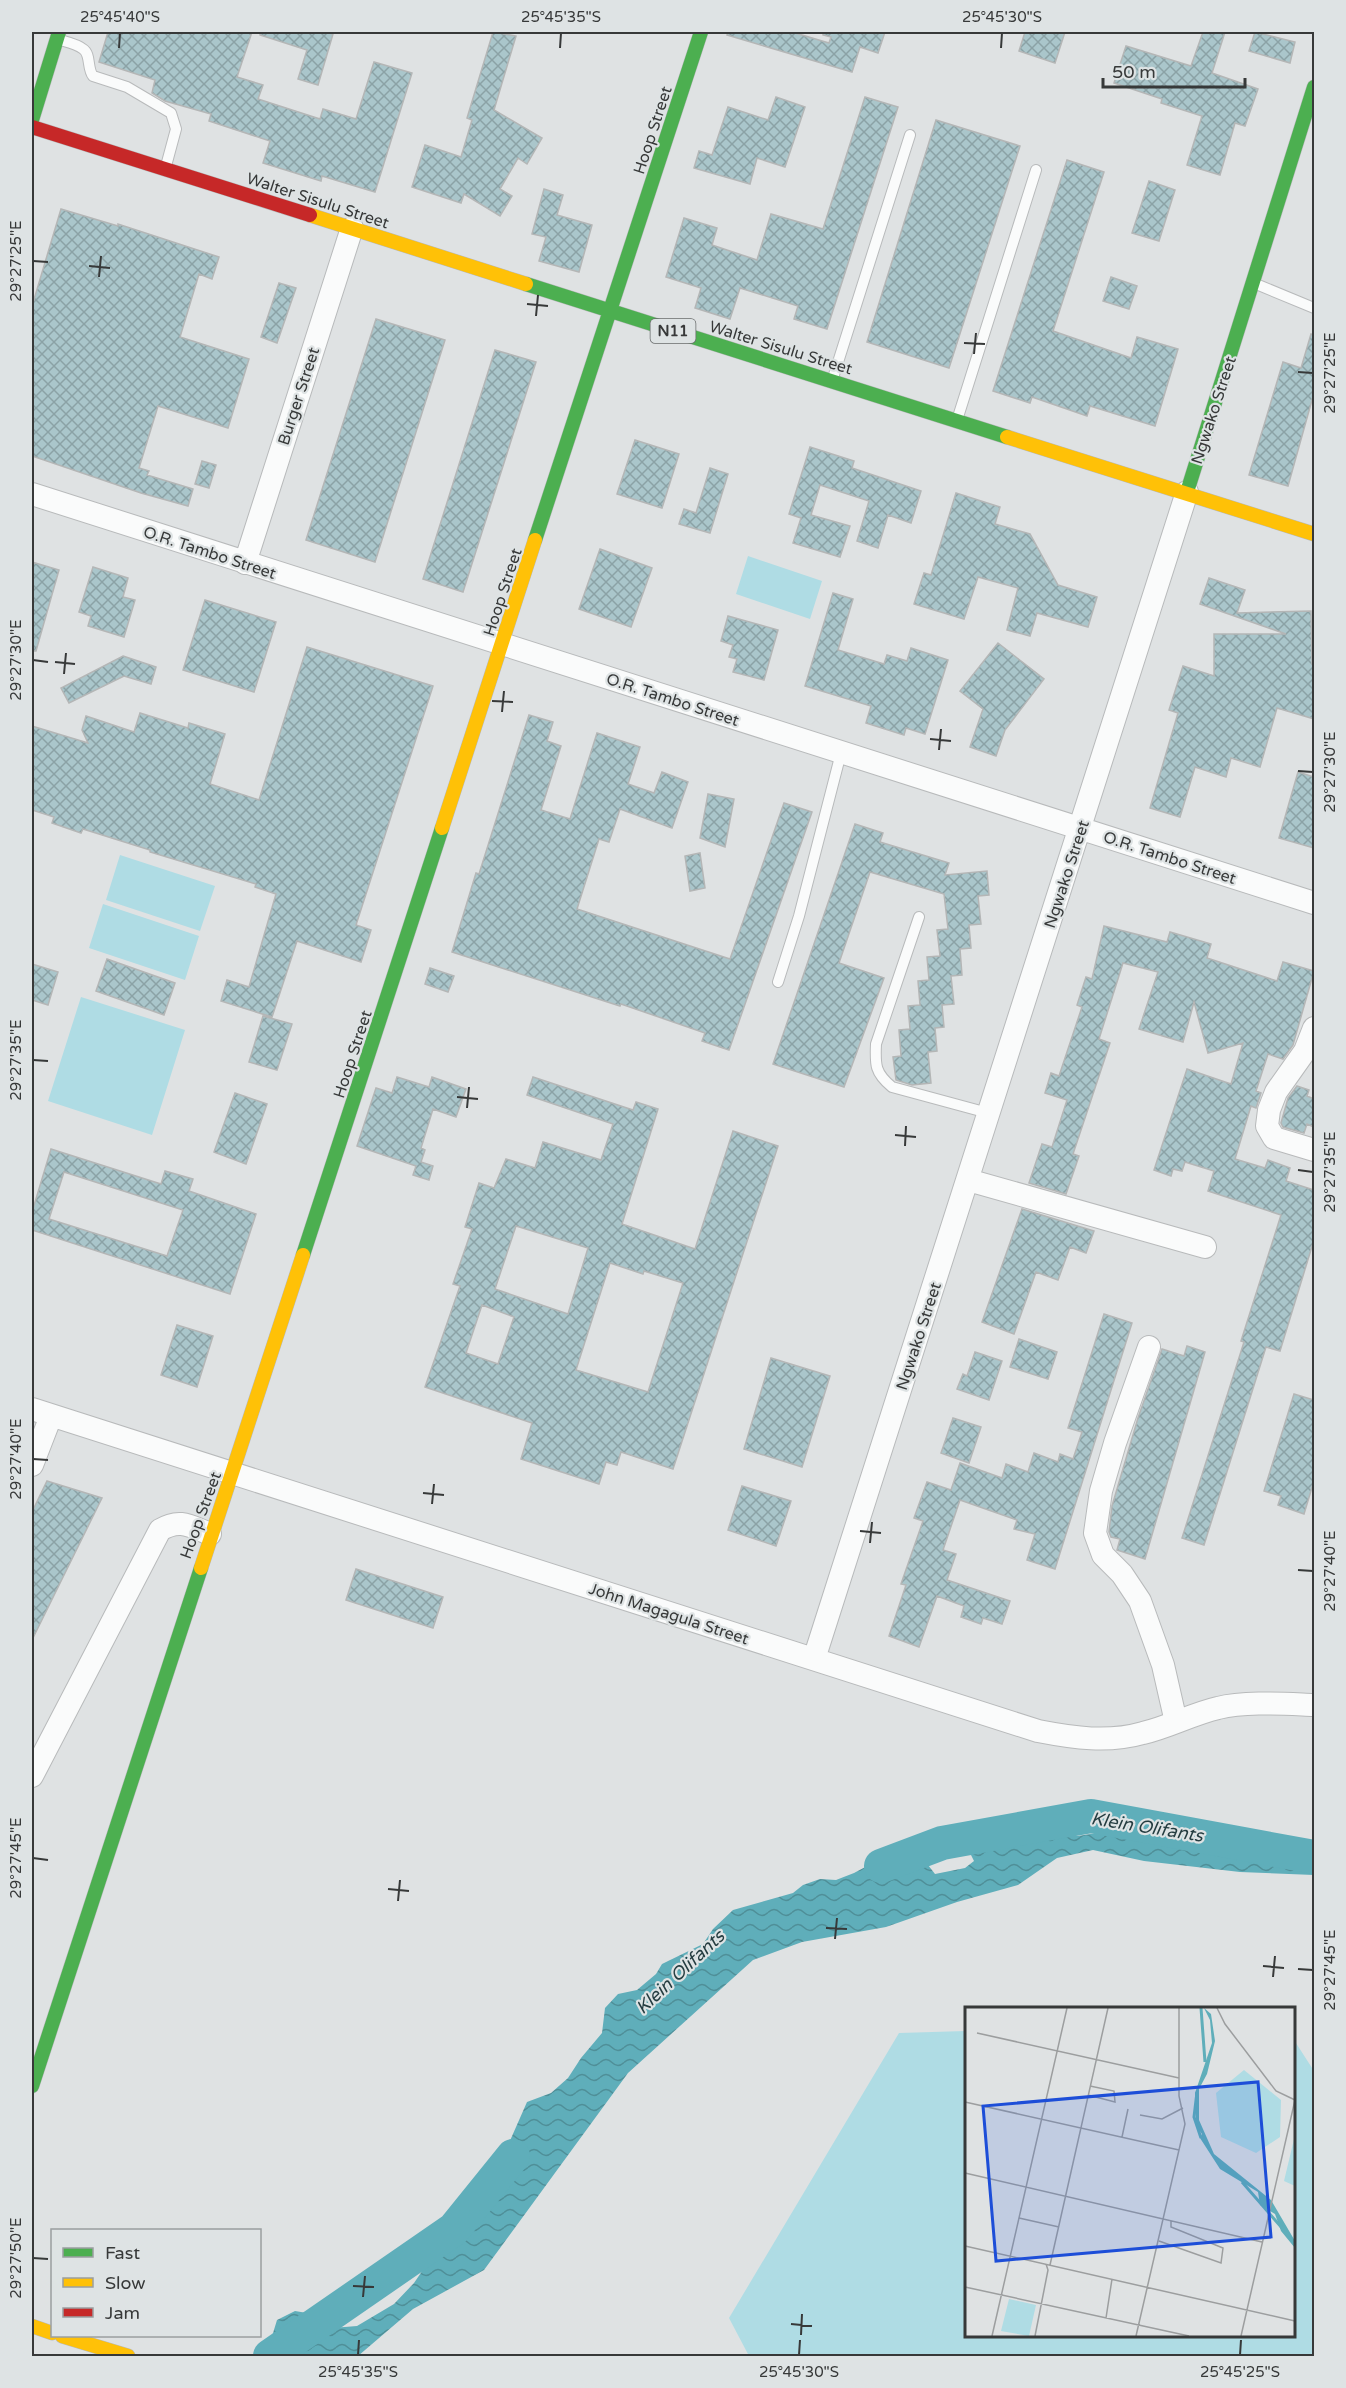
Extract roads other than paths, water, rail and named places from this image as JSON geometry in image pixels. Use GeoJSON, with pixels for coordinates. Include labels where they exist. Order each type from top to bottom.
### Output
{"type":"FeatureCollection","features":[{"type":"Feature","properties":{"kind":"main road","name":"Hoop Street"},"geometry":{"type":"LineString","coordinates":[[32,2086],[210,1534],[232,1475],[611,312],[700,32]]}},
{"type":"Feature","properties":{"kind":"main road"},"geometry":{"type":"LineString","coordinates":[[32,120],[58,35]]}},
{"type":"Feature","properties":{"kind":"main road","name":"Ngwako Street"},"geometry":{"type":"LineString","coordinates":[[1187,492],[1314,87]]}},
{"type":"Feature","properties":{"kind":"main road","name":"Walter Sisulu Street"},"geometry":{"type":"LineString","coordinates":[[32,127],[1314,534]]}},
{"type":"Feature","properties":{"kind":"main road"},"geometry":{"type":"LineString","coordinates":[[32,2326],[51,2332]]}},
{"type":"Feature","properties":{"kind":"main road"},"geometry":{"type":"LineString","coordinates":[[65,2337],[128,2356]]}},
{"type":"Feature","properties":{"kind":"street","name":"Burger Street"},"geometry":{"type":"LineString","coordinates":[[245,563],[352,228]]}},
{"type":"Feature","properties":{"kind":"street","name":"Ngwako Street"},"geometry":{"type":"LineString","coordinates":[[814,1659],[1187,492]]}},
{"type":"Feature","properties":{"kind":"street","name":"O.R. Tambo Street"},"geometry":{"type":"LineString","coordinates":[[32,494],[1314,903]]}},
{"type":"Feature","properties":{"kind":"street"},"geometry":{"type":"LineString","coordinates":[[1314,1028],[1305,1051],[1276,1092],[1269,1110],[1267,1126],[1274,1138],[1314,1150]]}},
{"type":"Feature","properties":{"kind":"street"},"geometry":{"type":"LineString","coordinates":[[968,1180],[1205,1247]]}},
{"type":"Feature","properties":{"kind":"street"},"geometry":{"type":"LineString","coordinates":[[1149,1347],[1109,1462],[1101,1491],[1095,1533],[1103,1554],[1122,1574],[1140,1601],[1162,1665],[1176,1722]]}},
{"type":"Feature","properties":{"kind":"street","name":"John Magagula Street"},"geometry":{"type":"LineString","coordinates":[[41,1412],[232,1475],[1048,1733],[1079,1738],[1113,1739],[1144,1733],[1219,1707],[1280,1703],[1314,1705]]}},
{"type":"Feature","properties":{"kind":"street"},"geometry":{"type":"LineString","coordinates":[[32,1465],[41,1412]]}},
{"type":"Feature","properties":{"kind":"street"},"geometry":{"type":"LineString","coordinates":[[32,1776],[160,1530],[172,1522],[183,1523],[210,1534]]}},
{"type":"Feature","properties":{"kind":"lane"},"geometry":{"type":"LineString","coordinates":[[58,35],[87,53],[90,72],[93,76],[127,87],[171,113],[176,129],[165,168]]}},
{"type":"Feature","properties":{"kind":"lane"},"geometry":{"type":"LineString","coordinates":[[832,381],[910,135]]}},
{"type":"Feature","properties":{"kind":"lane"},"geometry":{"type":"LineString","coordinates":[[957,420],[1036,170]]}},
{"type":"Feature","properties":{"kind":"lane"},"geometry":{"type":"LineString","coordinates":[[1253,283],[1314,308]]}},
{"type":"Feature","properties":{"kind":"lane"},"geometry":{"type":"LineString","coordinates":[[777,982],[800,916],[841,753]]}},
{"type":"Feature","properties":{"kind":"lane"},"geometry":{"type":"LineString","coordinates":[[919,917],[876,1044],[875,1066],[892,1087],[988,1113]]}},
{"type":"Feature","properties":{"kind":"water"},"geometry":{"type":"Polygon","coordinates":[[[1013,1822],[1033,1822],[1057,1835],[1078,1836],[1103,1832],[1133,1834],[1175,1847],[1223,1852],[1250,1851],[1272,1842],[1295,1839],[1314,1847],[1314,1875],[1240,1872],[1144,1861],[1093,1850],[1057,1858],[1018,1885],[957,1902],[886,1927],[802,1942],[753,1960],[628,2073],[484,2270],[413,2309],[358,2356],[281,2356],[270,2343],[277,2320],[295,2311],[313,2314],[332,2328],[357,2326],[394,2304],[414,2283],[431,2258],[459,2239],[509,2143],[527,2102],[551,2093],[568,2078],[602,2033],[605,2008],[618,1994],[637,1990],[656,1974],[662,1964],[703,1944],[713,1929],[733,1910],[793,1893],[803,1885],[820,1879],[836,1880],[903,1847],[919,1845],[931,1854],[928,1865],[935,1874],[965,1868],[974,1861],[966,1845],[973,1843],[981,1830],[1013,1822]]]}},
{"type":"Feature","properties":{"kind":"waterway","name":"Klein Olifants"},"geometry":{"type":"LineString","coordinates":[[881,1866],[942,1843],[1091,1816],[1314,1857]]}},
{"type":"Feature","properties":{"kind":"waterway","name":"Klein Olifants"},"geometry":{"type":"LineString","coordinates":[[270,2356],[454,2229],[513,2156]]}}]}
